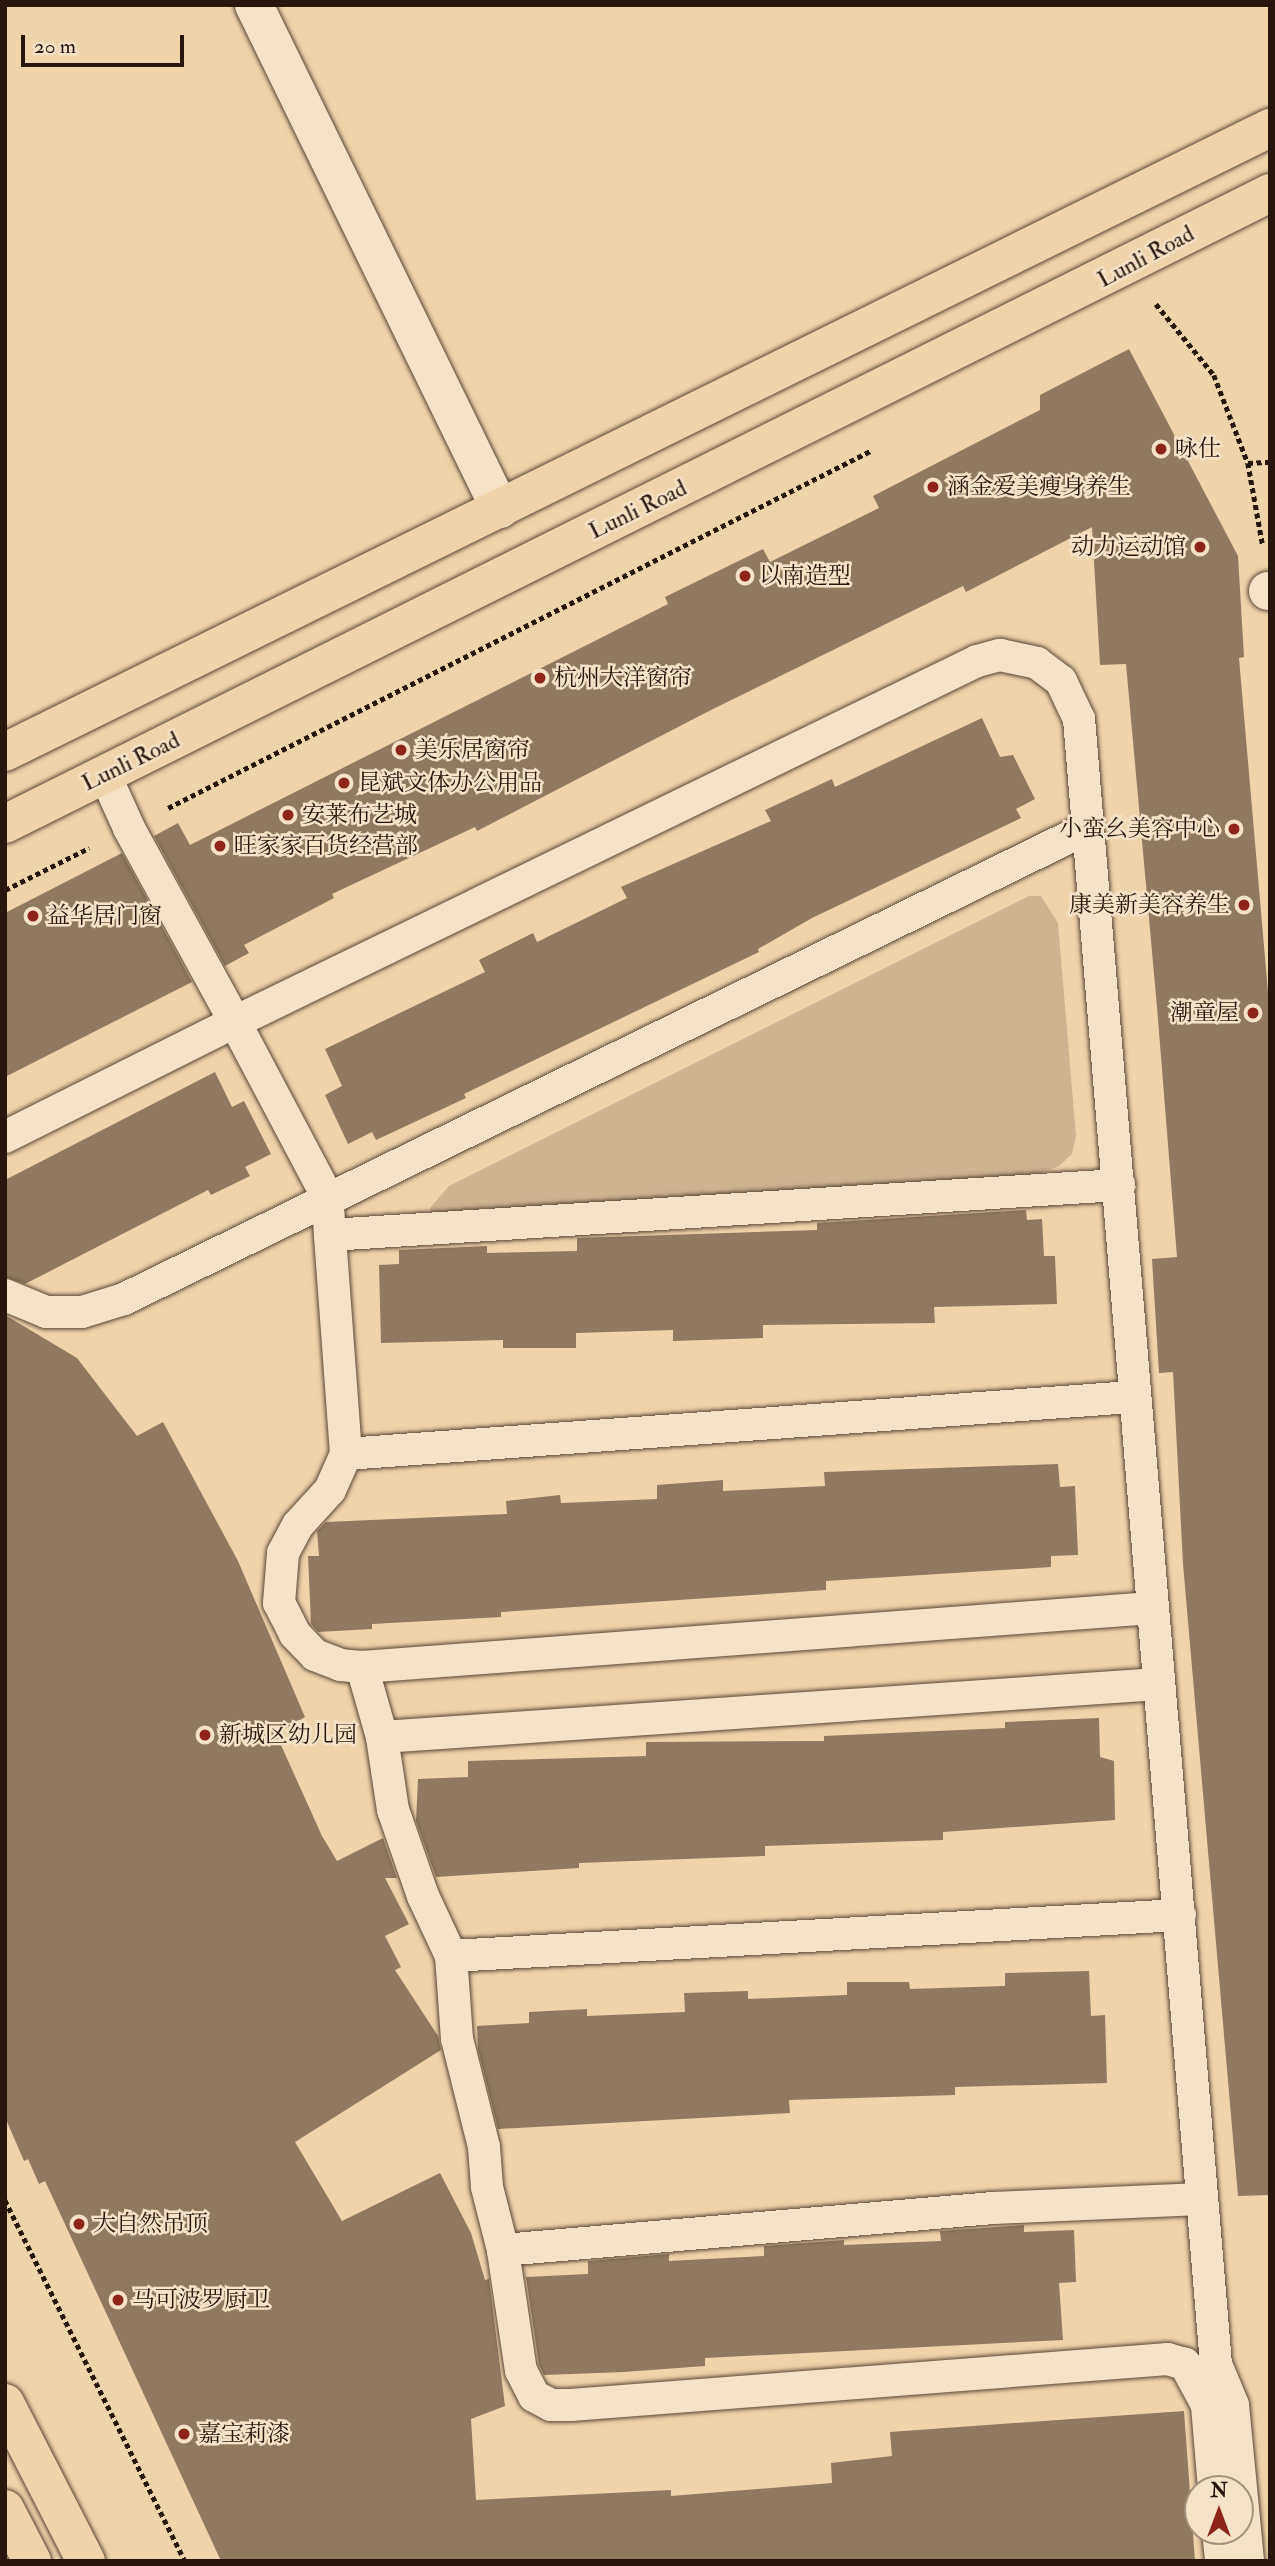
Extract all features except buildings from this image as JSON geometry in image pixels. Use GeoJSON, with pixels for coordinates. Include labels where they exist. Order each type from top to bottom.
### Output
{"type":"FeatureCollection","features":[{"type":"Feature","properties":{"kind":"main road"},"geometry":{"type":"LineString","coordinates":[[5,752],[1270,128]]}},
{"type":"Feature","properties":{"kind":"main road","name":"Lunli Road"},"geometry":{"type":"LineString","coordinates":[[5,824],[1270,193]]}},
{"type":"Feature","properties":{"kind":"main road"},"geometry":{"type":"LineString","coordinates":[[5,2403],[86,2561]]}},
{"type":"Feature","properties":{"kind":"main road"},"geometry":{"type":"LineString","coordinates":[[5,2509],[32,2561]]}},
{"type":"Feature","properties":{"kind":"street"},"geometry":{"type":"LineString","coordinates":[[254,5],[500,509]]}},
{"type":"Feature","properties":{"kind":"lane"},"geometry":{"type":"LineString","coordinates":[[5,1137],[235,1022],[977,661],[1000,654],[1037,663],[1061,681],[1079,719],[1119,1185],[1132,1397],[1180,1914],[1216,2364],[1233,2404],[1248,2561]]}},
{"type":"Feature","properties":{"kind":"lane"},"geometry":{"type":"LineString","coordinates":[[106,775],[129,828],[327,1196],[346,1454],[330,1490],[298,1525],[283,1553],[279,1603],[295,1634],[315,1656],[341,1665],[362,1667],[1152,1608]]}},
{"type":"Feature","properties":{"kind":"lane"},"geometry":{"type":"LineString","coordinates":[[5,1295],[46,1312],[82,1312],[124,1300],[327,1196],[1088,828]]}},
{"type":"Feature","properties":{"kind":"lane"},"geometry":{"type":"LineString","coordinates":[[330,1235],[1119,1185]]}},
{"type":"Feature","properties":{"kind":"lane"},"geometry":{"type":"LineString","coordinates":[[346,1454],[1132,1397]]}},
{"type":"Feature","properties":{"kind":"lane"},"geometry":{"type":"LineString","coordinates":[[362,1667],[382,1737],[397,1821],[423,1896],[450,1956],[457,2039],[503,2250],[521,2371],[534,2396],[551,2404],[1168,2359],[1185,2364],[1207,2406],[1213,2475]]}},
{"type":"Feature","properties":{"kind":"lane"},"geometry":{"type":"LineString","coordinates":[[382,1737],[1158,1684]]}},
{"type":"Feature","properties":{"kind":"lane"},"geometry":{"type":"LineString","coordinates":[[450,1956],[1180,1914]]}},
{"type":"Feature","properties":{"kind":"lane"},"geometry":{"type":"LineString","coordinates":[[503,2250],[992,2208],[1202,2199]]}},
{"type":"Feature","properties":{"kind":"path"},"geometry":{"type":"LineString","coordinates":[[1145,308],[1166,297]]}},
{"type":"Feature","properties":{"kind":"path"},"geometry":{"type":"LineString","coordinates":[[1155,303],[1214,375],[1248,463],[1269,591]]}},
{"type":"Feature","properties":{"kind":"path"},"geometry":{"type":"LineString","coordinates":[[5,890],[882,444]]}},
{"type":"Feature","properties":{"kind":"path"},"geometry":{"type":"LineString","coordinates":[[1248,463],[1270,462]]}},
{"type":"Feature","properties":{"kind":"path"},"geometry":{"type":"LineString","coordinates":[[5,2200],[185,2561]]}},
{"type":"Feature","properties":{"kind":"shaded area"},"geometry":{"type":"Polygon","coordinates":[[[1029,896],[1041,896],[1058,923],[1076,1136],[1072,1154],[1059,1166],[1039,1174],[433,1219],[430,1208],[449,1186],[1029,896]]]}},
{"type":"Feature","properties":{"kind":"place","name":"咏仕"},"geometry":{"type":"Point","coordinates":[1161,449]}},
{"type":"Feature","properties":{"kind":"place","name":"涵金爱美瘦身养生"},"geometry":{"type":"Point","coordinates":[933,487]}},
{"type":"Feature","properties":{"kind":"place","name":"动力运动馆"},"geometry":{"type":"Point","coordinates":[1200,547]}},
{"type":"Feature","properties":{"kind":"place","name":"以南造型"},"geometry":{"type":"Point","coordinates":[745,576]}},
{"type":"Feature","properties":{"kind":"place","name":"杭州大洋窗帘"},"geometry":{"type":"Point","coordinates":[540,678]}},
{"type":"Feature","properties":{"kind":"place","name":"美乐居窗帘"},"geometry":{"type":"Point","coordinates":[401,750]}},
{"type":"Feature","properties":{"kind":"place","name":"昆斌文体办公用品"},"geometry":{"type":"Point","coordinates":[344,783]}},
{"type":"Feature","properties":{"kind":"place","name":"安莱布艺城"},"geometry":{"type":"Point","coordinates":[288,815]}},
{"type":"Feature","properties":{"kind":"place","name":"小蛮幺美容中心"},"geometry":{"type":"Point","coordinates":[1234,829]}},
{"type":"Feature","properties":{"kind":"place","name":"旺家家百货经营部"},"geometry":{"type":"Point","coordinates":[220,846]}},
{"type":"Feature","properties":{"kind":"place","name":"康美新美容养生"},"geometry":{"type":"Point","coordinates":[1244,905]}},
{"type":"Feature","properties":{"kind":"place","name":"益华居门窗"},"geometry":{"type":"Point","coordinates":[33,916]}},
{"type":"Feature","properties":{"kind":"place","name":"潮童屋"},"geometry":{"type":"Point","coordinates":[1253,1013]}},
{"type":"Feature","properties":{"kind":"place","name":"新城区幼儿园"},"geometry":{"type":"Point","coordinates":[205,1735]}},
{"type":"Feature","properties":{"kind":"place","name":"大自然吊顶"},"geometry":{"type":"Point","coordinates":[79,2224]}},
{"type":"Feature","properties":{"kind":"place","name":"马可波罗厨卫"},"geometry":{"type":"Point","coordinates":[118,2300]}},
{"type":"Feature","properties":{"kind":"place","name":"嘉宝莉漆"},"geometry":{"type":"Point","coordinates":[184,2434]}}]}
